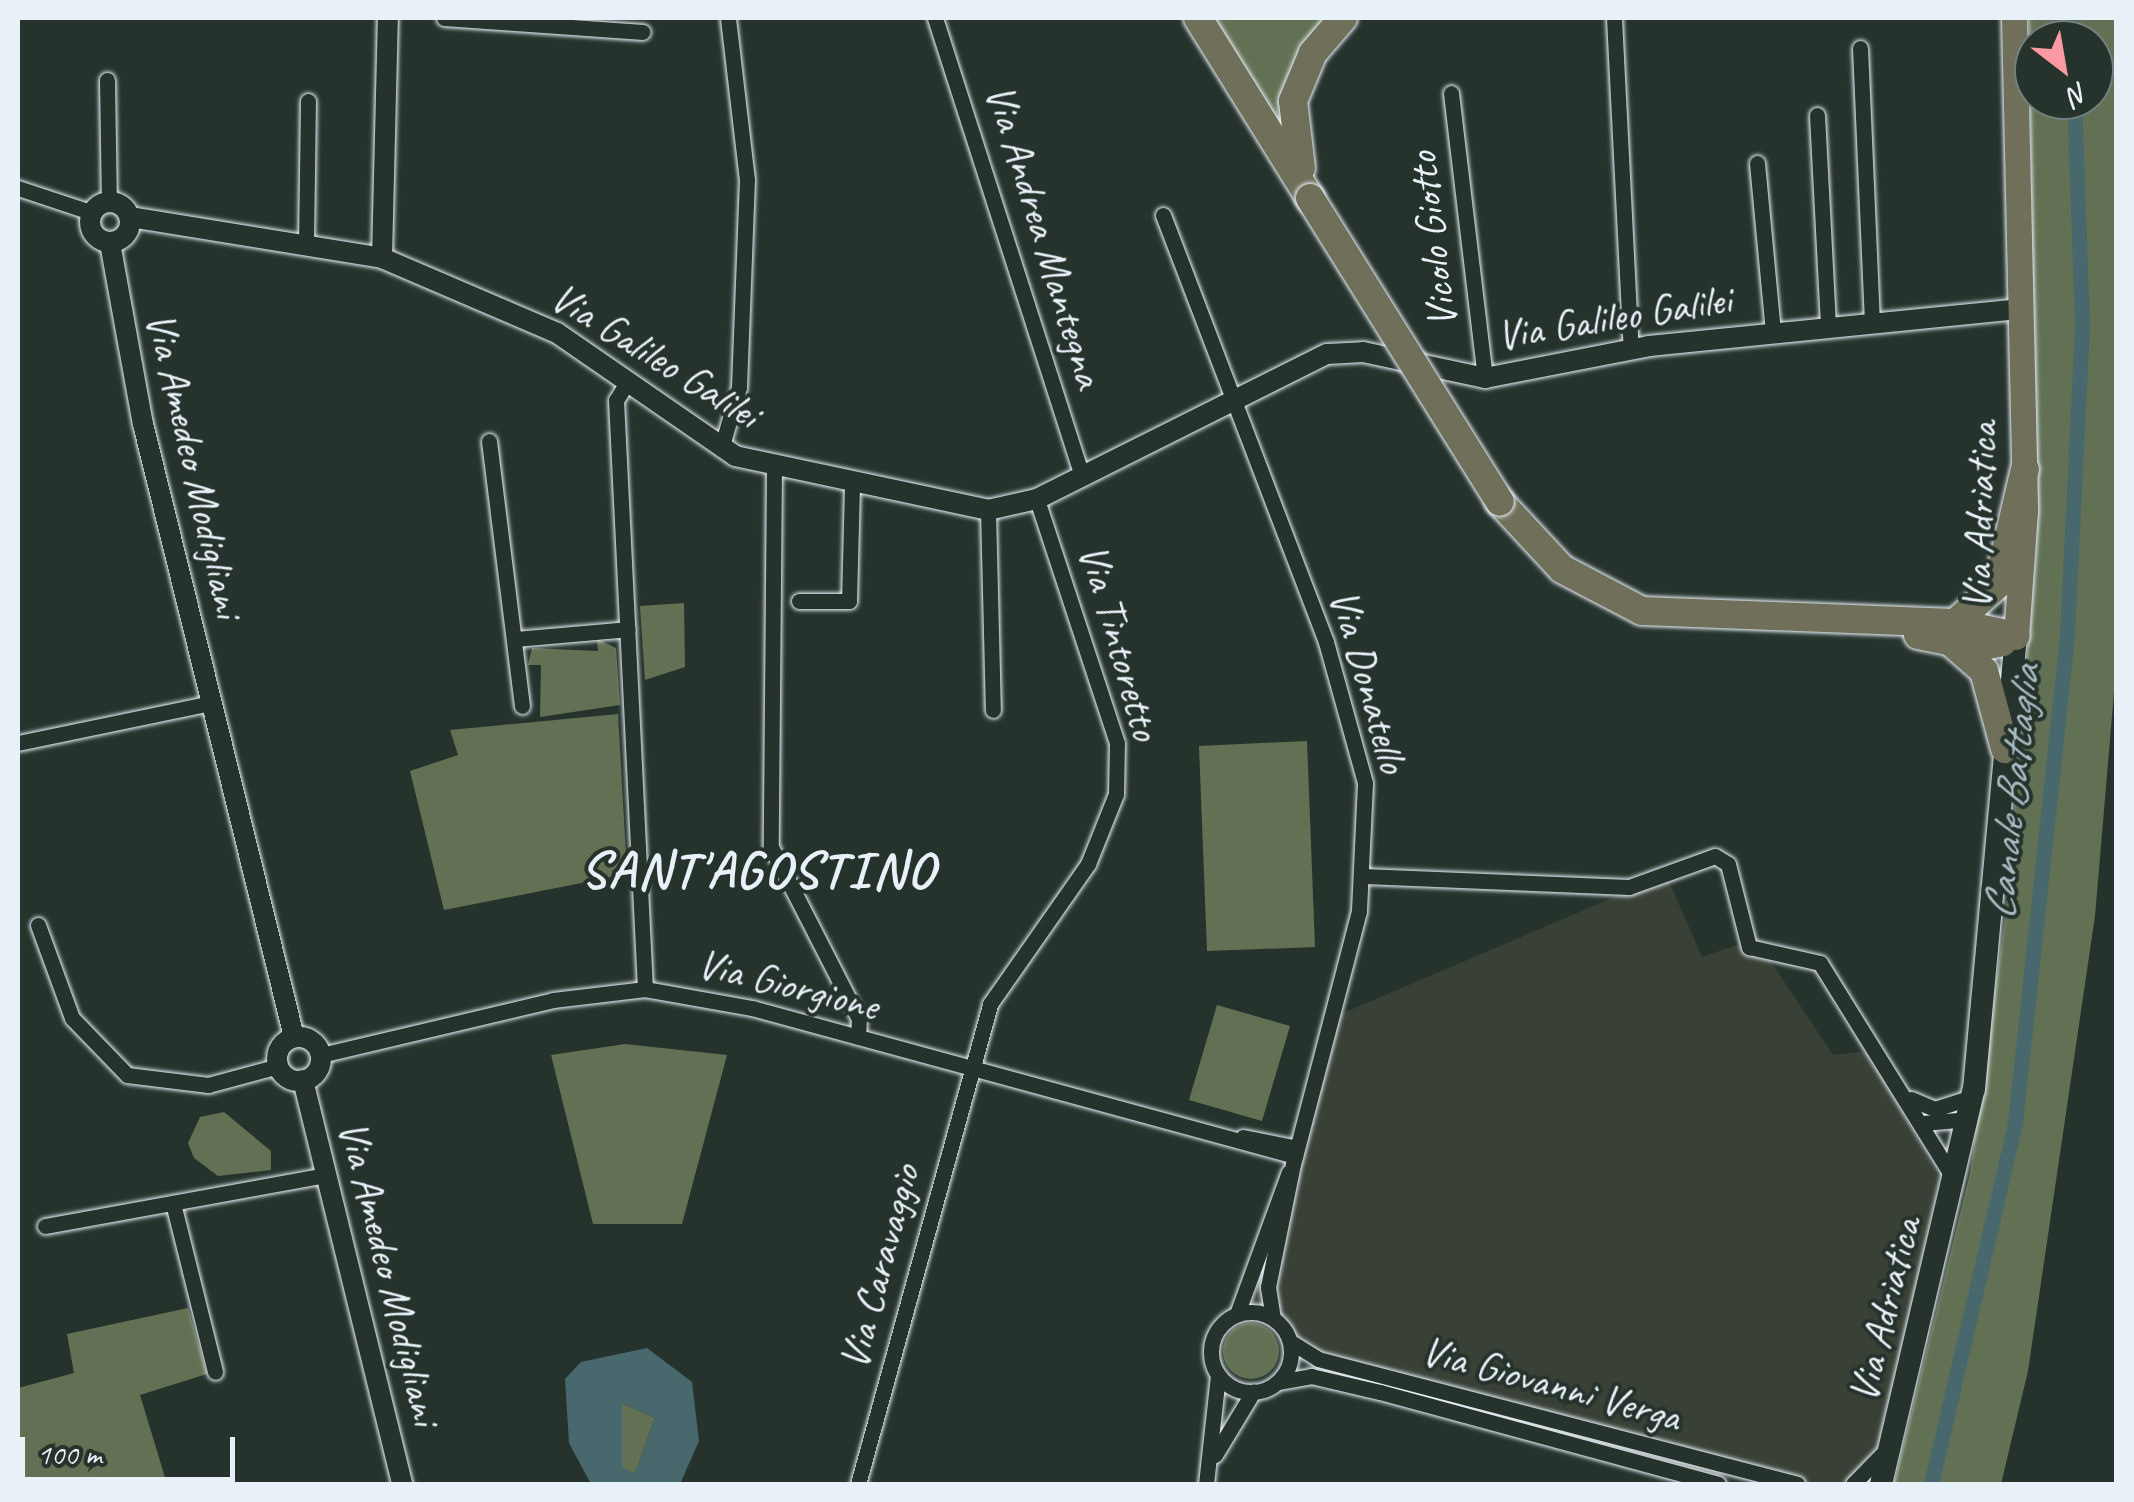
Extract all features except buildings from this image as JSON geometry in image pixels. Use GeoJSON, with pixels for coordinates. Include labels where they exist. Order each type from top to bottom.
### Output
{"type":"FeatureCollection","features":[{"type":"Feature","properties":{"kind":"highway"},"geometry":{"type":"LineString","coordinates":[[1198,18],[1500,502],[1562,569],[1642,611],[2016,636]]}},
{"type":"Feature","properties":{"kind":"highway"},"geometry":{"type":"LineString","coordinates":[[1310,198],[1292,136],[1293,101],[1313,53],[1344,18]]}},
{"type":"Feature","properties":{"kind":"highway"},"geometry":{"type":"LineString","coordinates":[[1954,634],[1998,584],[2025,469]]}},
{"type":"Feature","properties":{"kind":"highway"},"geometry":{"type":"LineString","coordinates":[[1954,634],[1984,671],[2005,749]]}},
{"type":"Feature","properties":{"kind":"main road","name":"Via Adriatica"},"geometry":{"type":"LineString","coordinates":[[1881,1484],[1971,1108],[2016,636],[2025,469],[2014,18]]}},
{"type":"Feature","properties":{"kind":"street"},"geometry":{"type":"LineString","coordinates":[[382,258],[388,18]]}},
{"type":"Feature","properties":{"kind":"street"},"geometry":{"type":"LineString","coordinates":[[444,18],[643,32]]}},
{"type":"Feature","properties":{"kind":"street"},"geometry":{"type":"LineString","coordinates":[[721,449],[738,387],[747,196],[728,18]]}},
{"type":"Feature","properties":{"kind":"street","name":"Via Andrea Mantegna"},"geometry":{"type":"LineString","coordinates":[[935,18],[1082,476]]}},
{"type":"Feature","properties":{"kind":"street"},"geometry":{"type":"LineString","coordinates":[[1614,18],[1631,349]]}},
{"type":"Feature","properties":{"kind":"street"},"geometry":{"type":"LineString","coordinates":[[1860,48],[1872,321]]}},
{"type":"Feature","properties":{"kind":"street"},"geometry":{"type":"LineString","coordinates":[[107,80],[101,208],[92,230],[110,242],[126,234],[130,217]]}},
{"type":"Feature","properties":{"kind":"street","name":"Vicolo Giotto"},"geometry":{"type":"LineString","coordinates":[[1451,93],[1485,378]]}},
{"type":"Feature","properties":{"kind":"street"},"geometry":{"type":"LineString","coordinates":[[306,244],[308,101]]}},
{"type":"Feature","properties":{"kind":"street"},"geometry":{"type":"LineString","coordinates":[[1817,115],[1828,325]]}},
{"type":"Feature","properties":{"kind":"street"},"geometry":{"type":"LineString","coordinates":[[1758,164],[1773,331]]}},
{"type":"Feature","properties":{"kind":"street","name":"Via Galileo Galilei"},"geometry":{"type":"LineString","coordinates":[[18,188],[130,217],[382,258],[557,333],[721,449],[774,468],[988,510],[1037,498],[1233,400],[1346,351],[1485,378],[1631,349],[1828,325],[2021,310]]}},
{"type":"Feature","properties":{"kind":"street"},"geometry":{"type":"LineString","coordinates":[[1163,215],[1233,400]]}},
{"type":"Feature","properties":{"kind":"street","name":"Via Amedeo Modigliani"},"geometry":{"type":"LineString","coordinates":[[110,242],[211,703],[294,1037]]}},
{"type":"Feature","properties":{"kind":"street"},"geometry":{"type":"LineString","coordinates":[[628,380],[616,400],[645,990]]}},
{"type":"Feature","properties":{"kind":"street","name":"Via Donatello"},"geometry":{"type":"LineString","coordinates":[[1233,400],[1354,725],[1364,876],[1294,1156],[1268,1286],[1273,1318]]}},
{"type":"Feature","properties":{"kind":"street"},"geometry":{"type":"LineString","coordinates":[[489,441],[522,706]]}},
{"type":"Feature","properties":{"kind":"street"},"geometry":{"type":"LineString","coordinates":[[774,468],[771,847],[859,1018],[858,1037]]}},
{"type":"Feature","properties":{"kind":"street"},"geometry":{"type":"LineString","coordinates":[[798,601],[849,600],[852,484]]}},
{"type":"Feature","properties":{"kind":"street","name":"Via Tintoretto"},"geometry":{"type":"LineString","coordinates":[[971,1068],[1004,976],[1100,843],[1120,770],[1037,498]]}},
{"type":"Feature","properties":{"kind":"street"},"geometry":{"type":"LineString","coordinates":[[988,510],[993,710]]}},
{"type":"Feature","properties":{"kind":"street"},"geometry":{"type":"LineString","coordinates":[[514,639],[628,629]]}},
{"type":"Feature","properties":{"kind":"street"},"geometry":{"type":"LineString","coordinates":[[18,744],[211,703]]}},
{"type":"Feature","properties":{"kind":"street"},"geometry":{"type":"LineString","coordinates":[[1364,876],[1629,887],[1715,856],[1728,864],[1750,947],[1816,958],[1907,1096],[1956,1183]]}},
{"type":"Feature","properties":{"kind":"street"},"geometry":{"type":"LineString","coordinates":[[38,925],[80,1031],[127,1075],[208,1086],[278,1066],[279,1049],[294,1037],[321,1055]]}},
{"type":"Feature","properties":{"kind":"street","name":"Via Giorgione"},"geometry":{"type":"LineString","coordinates":[[321,1055],[553,1000],[645,990],[858,1037],[1269,1145],[1294,1156]]}},
{"type":"Feature","properties":{"kind":"street","name":"Via Amedeo Modigliani"},"geometry":{"type":"LineString","coordinates":[[303,1080],[321,1055]]}},
{"type":"Feature","properties":{"kind":"street","name":"Via Amedeo Modigliani"},"geometry":{"type":"LineString","coordinates":[[278,1066],[303,1080],[402,1484]]}},
{"type":"Feature","properties":{"kind":"street","name":"Via Caravaggio"},"geometry":{"type":"LineString","coordinates":[[858,1484],[971,1068]]}},
{"type":"Feature","properties":{"kind":"street"},"geometry":{"type":"LineString","coordinates":[[1907,1096],[1935,1109],[1971,1108]]}},
{"type":"Feature","properties":{"kind":"street"},"geometry":{"type":"LineString","coordinates":[[1923,1122],[1971,1108]]}},
{"type":"Feature","properties":{"kind":"street"},"geometry":{"type":"LineString","coordinates":[[1284,1181],[1269,1145],[1302,1122]]}},
{"type":"Feature","properties":{"kind":"street","name":"Via Donatello"},"geometry":{"type":"LineString","coordinates":[[1206,1484],[1213,1458],[1218,1375],[1213,1338],[1237,1314],[1254,1286],[1294,1156]]}},
{"type":"Feature","properties":{"kind":"street"},"geometry":{"type":"LineString","coordinates":[[45,1226],[327,1175]]}},
{"type":"Feature","properties":{"kind":"street"},"geometry":{"type":"LineString","coordinates":[[173,1203],[215,1372]]}},
{"type":"Feature","properties":{"kind":"street"},"geometry":{"type":"LineString","coordinates":[[1218,1375],[1253,1392],[1278,1382],[1291,1342],[1273,1318],[1237,1314]]}},
{"type":"Feature","properties":{"kind":"street","name":"Via Giovanni Verga"},"geometry":{"type":"LineString","coordinates":[[1291,1342],[1318,1359],[1797,1484]]}},
{"type":"Feature","properties":{"kind":"street","name":"Via Giovanni Verga"},"geometry":{"type":"LineString","coordinates":[[1278,1382],[1311,1376],[1718,1484]]}},
{"type":"Feature","properties":{"kind":"street","name":"Via Donatello"},"geometry":{"type":"LineString","coordinates":[[1213,1458],[1253,1392]]}},
{"type":"Feature","properties":{"kind":"street"},"geometry":{"type":"LineString","coordinates":[[1853,1484],[1894,1441]]}},
{"type":"Feature","properties":{"kind":"shaded area"},"geometry":{"type":"Polygon","coordinates":[[[1666,875],[1702,957],[1750,941],[1761,947],[1833,1055],[1868,1051],[1939,1178],[1883,1444],[1852,1482],[1810,1484],[1495,1397],[1418,1385],[1289,1346],[1272,1314],[1252,1306],[1327,1020],[1666,875]]]}},
{"type":"Feature","properties":{"kind":"green space"},"geometry":{"type":"Polygon","coordinates":[[[1198,18],[1337,18],[1305,47],[1308,194],[1198,18]]]}},
{"type":"Feature","properties":{"kind":"green space"},"geometry":{"type":"Polygon","coordinates":[[[2029,18],[2116,18],[2116,669],[2095,916],[2028,1371],[2001,1484],[1894,1484],[1970,1173],[2006,910],[2036,551],[2030,120],[2114,120],[2114,20],[2029,18]]]}},
{"type":"Feature","properties":{"kind":"green space"},"geometry":{"type":"Polygon","coordinates":[[[684,603],[685,667],[645,680],[640,606],[684,603]]]}},
{"type":"Feature","properties":{"kind":"green space"},"geometry":{"type":"Polygon","coordinates":[[[597,639],[616,648],[620,705],[540,717],[541,665],[528,665],[532,648],[598,651],[597,639]]]}},
{"type":"Feature","properties":{"kind":"green space"},"geometry":{"type":"Polygon","coordinates":[[[618,714],[627,874],[444,910],[410,771],[458,755],[450,730],[618,714]]]}},
{"type":"Feature","properties":{"kind":"green space"},"geometry":{"type":"Polygon","coordinates":[[[1307,741],[1315,947],[1207,951],[1199,746],[1307,741]]]}},
{"type":"Feature","properties":{"kind":"green space"},"geometry":{"type":"Polygon","coordinates":[[[1217,1005],[1290,1026],[1262,1121],[1189,1100],[1217,1005]]]}},
{"type":"Feature","properties":{"kind":"green space"},"geometry":{"type":"Polygon","coordinates":[[[625,1044],[727,1055],[682,1224],[593,1224],[551,1055],[625,1044]]]}},
{"type":"Feature","properties":{"kind":"green space"},"geometry":{"type":"Polygon","coordinates":[[[224,1112],[271,1151],[271,1170],[218,1176],[194,1158],[188,1143],[200,1117],[224,1112]]]}},
{"type":"Feature","properties":{"kind":"green space"},"geometry":{"type":"Polygon","coordinates":[[[188,1308],[207,1374],[140,1395],[167,1484],[18,1484],[18,1388],[74,1373],[67,1334],[188,1308]]]}},
{"type":"Feature","properties":{"kind":"green space"},"geometry":{"type":"Polygon","coordinates":[[[1251,1323],[1271,1331],[1279,1351],[1271,1371],[1251,1379],[1231,1371],[1223,1351],[1231,1331],[1251,1323]]]}},
{"type":"Feature","properties":{"kind":"green space"},"geometry":{"type":"Polygon","coordinates":[[[1351,1376],[1761,1484],[1350,1379],[1351,1376]]]}},
{"type":"Feature","properties":{"kind":"green space"},"geometry":{"type":"Polygon","coordinates":[[[622,1403],[655,1418],[635,1474],[622,1468],[622,1403]]]}},
{"type":"Feature","properties":{"kind":"water"},"geometry":{"type":"Polygon","coordinates":[[[647,1348],[692,1382],[699,1441],[680,1484],[591,1484],[569,1443],[565,1379],[581,1362],[647,1348]],[[622,1403],[622,1467],[635,1474],[655,1418],[622,1403]]]}},
{"type":"Feature","properties":{"kind":"waterway","name":"Canale Battaglia"},"geometry":{"type":"LineString","coordinates":[[1931,1484],[2015,1123],[2067,634],[2082,326],[2075,120]]}},
{"type":"Feature","properties":{"kind":"district","name":"SANT'AGOSTINO"},"geometry":{"type":"Point","coordinates":[758,871]}}]}
